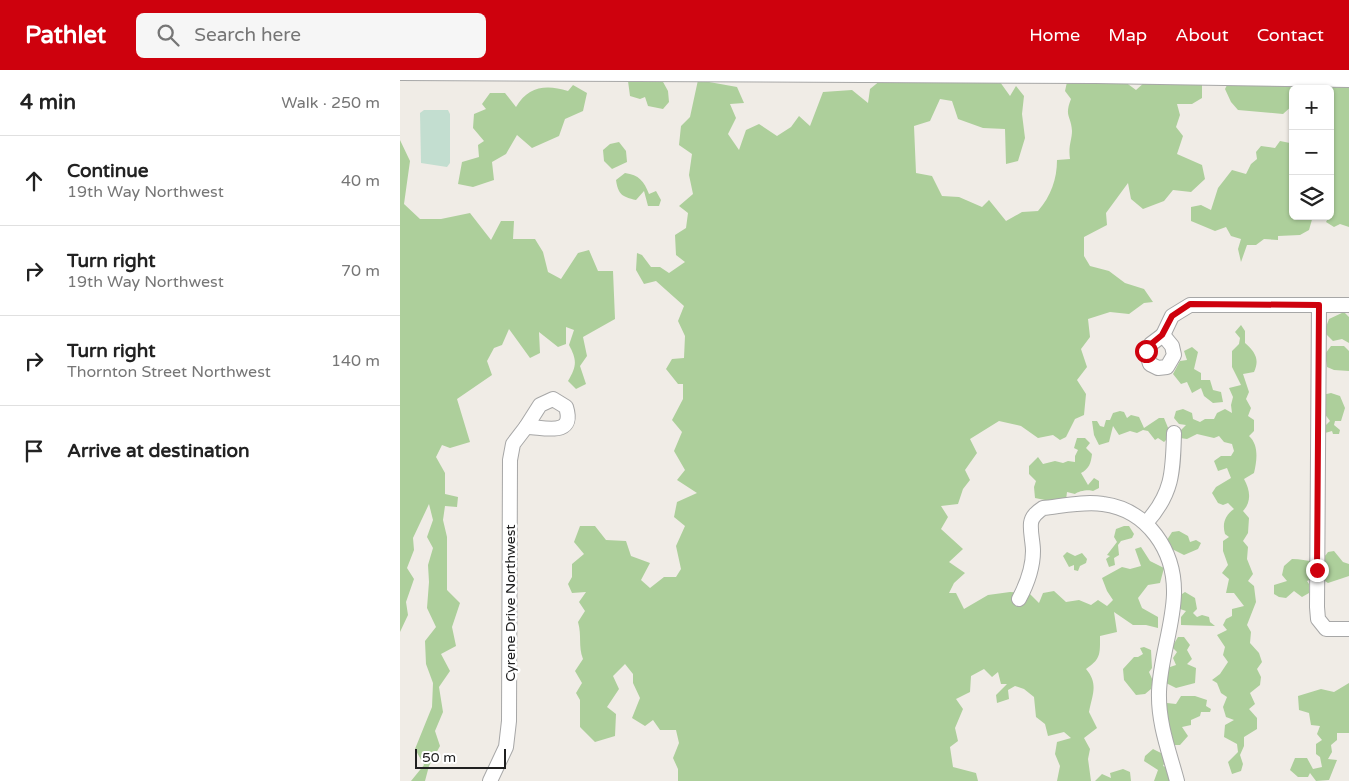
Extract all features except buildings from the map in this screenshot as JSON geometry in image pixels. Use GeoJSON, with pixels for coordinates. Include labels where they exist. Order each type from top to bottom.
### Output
{"type":"FeatureCollection","features":[{"type":"Feature","properties":{"kind":"street"},"geometry":{"type":"LineString","coordinates":[[400,70],[1096,74],[1349,78]]}},
{"type":"Feature","properties":{"kind":"street"},"geometry":{"type":"LineString","coordinates":[[1162,335],[1172,316],[1190,304],[1349,305]]}},
{"type":"Feature","properties":{"kind":"street"},"geometry":{"type":"LineString","coordinates":[[1319,305],[1318,619],[1326,629],[1349,629]]}},
{"type":"Feature","properties":{"kind":"street","name":"Cyrene Drive Northwest"},"geometry":{"type":"LineString","coordinates":[[490,781],[506,747],[509,721],[510,460],[513,444],[526,427]]}},
{"type":"Feature","properties":{"kind":"street"},"geometry":{"type":"LineString","coordinates":[[1146,523],[1156,513],[1169,490],[1173,468],[1174,433]]}},
{"type":"Feature","properties":{"kind":"street"},"geometry":{"type":"LineString","coordinates":[[1019,599],[1030,571],[1033,552],[1031,523],[1035,514],[1043,508],[1104,504],[1126,511],[1146,523],[1162,543],[1173,570],[1174,595],[1159,690],[1160,718],[1177,781]]}},
{"type":"Feature","properties":{"kind":"green space"},"geometry":{"type":"Polygon","coordinates":[[[657,71],[668,91],[669,102],[663,109],[648,106],[645,97],[640,99],[630,96],[628,81],[657,71]]]}},
{"type":"Feature","properties":{"kind":"green space"},"geometry":{"type":"Polygon","coordinates":[[[1234,71],[1349,84],[1349,227],[1340,224],[1334,227],[1326,222],[1327,220],[1334,220],[1334,85],[1289,85],[1289,109],[1283,114],[1238,110],[1231,102],[1225,89],[1234,71]]]}},
{"type":"Feature","properties":{"kind":"green space"},"geometry":{"type":"Polygon","coordinates":[[[970,72],[992,83],[1000,82],[1010,96],[1016,86],[1024,96],[1022,114],[1025,138],[1018,161],[1006,164],[1005,129],[983,128],[958,119],[952,101],[940,99],[930,121],[914,126],[916,173],[932,176],[942,196],[959,197],[982,207],[989,200],[1006,221],[1022,212],[1038,211],[1052,187],[1056,174],[1057,160],[1070,159],[1069,150],[1072,131],[1068,113],[1071,99],[1065,91],[1067,82],[1121,79],[1136,90],[1145,82],[1202,83],[1202,98],[1192,104],[1177,104],[1180,115],[1176,127],[1183,136],[1177,154],[1202,165],[1205,179],[1191,192],[1173,190],[1164,201],[1143,209],[1131,199],[1128,183],[1106,213],[1107,225],[1084,237],[1084,256],[1090,266],[1109,271],[1125,283],[1144,289],[1153,302],[1144,303],[1129,314],[1110,312],[1088,319],[1090,337],[1081,349],[1087,367],[1077,380],[1086,394],[1084,415],[1075,419],[1066,437],[1060,440],[1053,435],[1038,438],[1021,426],[999,421],[970,439],[977,453],[965,470],[970,480],[963,489],[958,504],[941,506],[948,517],[941,529],[963,549],[949,562],[965,573],[954,583],[949,593],[956,593],[964,609],[988,595],[1010,592],[1029,593],[1039,603],[1043,593],[1054,591],[1066,602],[1079,600],[1091,605],[1098,600],[1107,606],[1113,600],[1102,578],[1122,567],[1130,569],[1141,566],[1135,549],[1141,547],[1150,561],[1164,568],[1160,583],[1148,585],[1138,598],[1142,608],[1158,617],[1158,628],[1146,625],[1133,625],[1114,612],[1117,632],[1100,636],[1099,656],[1086,669],[1090,674],[1093,685],[1089,712],[1097,728],[1084,738],[1090,749],[1088,759],[1091,781],[1057,781],[1060,766],[1055,754],[1057,742],[1071,738],[1064,732],[1048,736],[1045,724],[1036,717],[1034,697],[1024,689],[1015,686],[1008,690],[1009,699],[997,703],[996,695],[1007,684],[1001,684],[998,672],[992,677],[984,669],[971,676],[970,692],[956,699],[963,709],[955,728],[958,741],[950,747],[953,767],[976,773],[978,781],[678,781],[678,769],[673,758],[679,743],[676,730],[660,730],[653,720],[645,726],[632,718],[640,698],[633,683],[633,674],[625,664],[613,676],[619,689],[607,707],[616,714],[615,736],[595,742],[580,727],[580,700],[576,693],[582,683],[575,671],[583,659],[578,622],[585,611],[579,602],[586,592],[572,593],[568,584],[572,577],[572,564],[584,554],[574,542],[580,526],[595,526],[606,540],[626,541],[631,556],[650,563],[641,580],[650,588],[664,577],[676,577],[681,569],[676,546],[685,526],[674,517],[677,502],[697,493],[677,480],[685,470],[674,451],[682,432],[672,420],[683,399],[683,384],[678,384],[666,369],[672,359],[684,358],[685,336],[678,321],[684,306],[656,281],[644,284],[636,270],[637,253],[642,255],[651,267],[660,267],[669,273],[685,262],[676,255],[675,235],[686,228],[688,213],[679,206],[693,194],[689,175],[692,154],[679,145],[681,126],[690,117],[698,80],[737,87],[744,103],[730,104],[736,118],[728,134],[739,150],[746,130],[759,124],[777,136],[791,127],[799,116],[810,126],[823,92],[852,90],[868,103],[870,89],[881,80],[970,72]]]}},
{"type":"Feature","properties":{"kind":"green space"},"geometry":{"type":"Polygon","coordinates":[[[573,85],[587,93],[583,111],[565,119],[559,136],[532,148],[517,135],[506,154],[492,162],[494,180],[473,187],[458,184],[462,162],[479,157],[478,145],[484,141],[473,128],[474,114],[486,109],[482,104],[490,93],[505,93],[516,107],[532,91],[552,88],[568,91],[573,85]]]}},
{"type":"Feature","properties":{"kind":"green space"},"geometry":{"type":"Polygon","coordinates":[[[424,110],[448,110],[450,114],[450,163],[447,167],[421,163],[420,113],[424,110]]]}},
{"type":"Feature","properties":{"kind":"green space"},"geometry":{"type":"Polygon","coordinates":[[[400,140],[410,161],[404,204],[420,219],[441,219],[470,213],[491,240],[501,221],[514,221],[513,239],[535,239],[543,252],[548,272],[561,279],[578,253],[589,250],[598,271],[613,271],[615,319],[583,337],[587,356],[580,366],[586,384],[576,389],[568,381],[575,363],[569,345],[574,330],[566,327],[566,344],[558,347],[539,332],[540,353],[530,358],[509,329],[502,345],[494,348],[487,361],[492,375],[457,399],[470,442],[450,448],[442,445],[436,457],[445,473],[445,494],[458,497],[457,507],[445,506],[443,520],[447,537],[447,590],[460,603],[452,627],[456,646],[441,654],[450,671],[439,687],[443,712],[435,731],[440,746],[429,766],[425,781],[411,781],[424,765],[415,749],[432,707],[433,683],[426,664],[425,641],[436,627],[427,608],[428,565],[433,548],[427,537],[433,520],[429,504],[413,538],[414,550],[407,568],[414,579],[406,602],[408,615],[400,632],[400,140]]]}},
{"type":"Feature","properties":{"kind":"green space"},"geometry":{"type":"Polygon","coordinates":[[[1280,141],[1289,143],[1289,220],[1312,220],[1309,230],[1300,235],[1278,236],[1278,240],[1264,239],[1256,245],[1247,245],[1241,262],[1238,249],[1241,239],[1231,236],[1226,227],[1215,231],[1191,221],[1191,207],[1201,205],[1211,210],[1218,188],[1232,170],[1246,174],[1251,164],[1257,159],[1256,152],[1261,146],[1275,148],[1280,141]]]}},
{"type":"Feature","properties":{"kind":"green space"},"geometry":{"type":"Polygon","coordinates":[[[619,142],[626,151],[627,162],[612,169],[604,161],[603,150],[610,144],[619,142]]]}},
{"type":"Feature","properties":{"kind":"green space"},"geometry":{"type":"Polygon","coordinates":[[[625,173],[640,179],[649,194],[656,191],[661,200],[659,206],[648,206],[644,191],[636,200],[627,198],[622,194],[618,189],[616,180],[625,173]]]}},
{"type":"Feature","properties":{"kind":"green space"},"geometry":{"type":"Polygon","coordinates":[[[1344,312],[1349,317],[1349,343],[1342,339],[1333,341],[1324,332],[1329,319],[1344,312]]]}},
{"type":"Feature","properties":{"kind":"green space"},"geometry":{"type":"Polygon","coordinates":[[[1241,325],[1245,331],[1245,343],[1256,356],[1257,363],[1254,372],[1243,374],[1249,392],[1246,399],[1251,408],[1248,416],[1254,420],[1254,431],[1249,436],[1256,448],[1256,463],[1254,473],[1244,479],[1248,487],[1249,499],[1243,511],[1249,518],[1248,533],[1243,541],[1248,547],[1247,559],[1253,574],[1248,581],[1254,586],[1256,602],[1247,625],[1251,632],[1250,643],[1259,653],[1262,662],[1257,669],[1261,677],[1260,685],[1250,693],[1255,704],[1249,709],[1257,718],[1257,729],[1244,737],[1244,746],[1240,755],[1243,764],[1241,771],[1232,774],[1228,762],[1238,752],[1237,744],[1224,737],[1225,725],[1234,720],[1226,717],[1223,707],[1227,697],[1221,693],[1217,683],[1212,680],[1220,674],[1228,662],[1223,655],[1225,647],[1217,635],[1227,630],[1223,625],[1226,619],[1232,616],[1232,609],[1244,606],[1234,593],[1226,593],[1229,579],[1222,573],[1228,565],[1223,551],[1223,541],[1229,537],[1225,534],[1224,523],[1228,514],[1234,509],[1228,503],[1223,505],[1218,503],[1212,493],[1216,487],[1231,478],[1227,468],[1218,471],[1214,461],[1221,456],[1231,456],[1234,451],[1232,444],[1224,442],[1219,436],[1214,438],[1197,434],[1187,439],[1180,438],[1180,431],[1186,425],[1179,424],[1174,418],[1176,411],[1183,409],[1192,413],[1193,419],[1200,422],[1205,419],[1214,419],[1217,413],[1225,409],[1232,413],[1233,397],[1229,388],[1241,385],[1232,367],[1232,351],[1239,344],[1240,338],[1235,332],[1241,325]]]}},
{"type":"Feature","properties":{"kind":"green space"},"geometry":{"type":"Polygon","coordinates":[[[1331,346],[1344,346],[1349,351],[1349,371],[1334,370],[1327,367],[1325,354],[1331,346]]]}},
{"type":"Feature","properties":{"kind":"green space"},"geometry":{"type":"Polygon","coordinates":[[[1192,347],[1198,352],[1194,369],[1201,373],[1201,380],[1210,380],[1213,390],[1221,392],[1223,402],[1213,403],[1204,396],[1201,388],[1192,393],[1187,382],[1181,384],[1173,374],[1180,361],[1187,360],[1184,351],[1192,347]]]}},
{"type":"Feature","properties":{"kind":"green space"},"geometry":{"type":"Polygon","coordinates":[[[1331,393],[1340,396],[1345,408],[1341,421],[1335,421],[1334,425],[1340,430],[1339,434],[1333,434],[1332,431],[1325,433],[1322,429],[1330,421],[1324,413],[1322,395],[1331,393]]]}},
{"type":"Feature","properties":{"kind":"green space"},"geometry":{"type":"Polygon","coordinates":[[[1124,412],[1127,418],[1131,415],[1139,417],[1144,428],[1159,418],[1164,418],[1171,435],[1164,442],[1158,438],[1155,440],[1148,431],[1143,430],[1137,433],[1130,431],[1119,435],[1113,426],[1109,442],[1099,445],[1094,435],[1092,421],[1097,421],[1100,426],[1104,427],[1106,420],[1110,420],[1113,413],[1124,412]]]}},
{"type":"Feature","properties":{"kind":"green space"},"geometry":{"type":"Polygon","coordinates":[[[1077,438],[1085,438],[1090,443],[1086,448],[1092,454],[1089,465],[1081,473],[1088,485],[1094,478],[1099,481],[1099,488],[1075,494],[1067,492],[1066,500],[1051,506],[1045,500],[1035,498],[1034,487],[1036,481],[1029,474],[1029,466],[1038,457],[1043,464],[1055,461],[1063,463],[1068,461],[1075,462],[1078,450],[1074,448],[1077,438]]]}},
{"type":"Feature","properties":{"kind":"green space"},"geometry":{"type":"Polygon","coordinates":[[[1129,526],[1134,534],[1132,538],[1121,541],[1118,545],[1119,555],[1114,558],[1115,565],[1109,567],[1106,559],[1110,556],[1107,555],[1117,542],[1114,537],[1116,529],[1129,526]]]}},
{"type":"Feature","properties":{"kind":"green space"},"geometry":{"type":"Polygon","coordinates":[[[1179,531],[1188,536],[1190,542],[1196,540],[1201,543],[1198,549],[1184,555],[1172,549],[1167,540],[1172,532],[1179,531]]]}},
{"type":"Feature","properties":{"kind":"green space"},"geometry":{"type":"Polygon","coordinates":[[[1334,551],[1343,562],[1349,564],[1349,576],[1328,583],[1318,578],[1307,581],[1309,593],[1302,597],[1294,591],[1286,598],[1274,594],[1274,585],[1287,581],[1282,575],[1284,566],[1292,559],[1316,561],[1324,557],[1328,552],[1334,551]]]}},
{"type":"Feature","properties":{"kind":"green space"},"geometry":{"type":"Polygon","coordinates":[[[1067,552],[1075,556],[1082,553],[1087,559],[1086,563],[1080,566],[1078,571],[1074,570],[1074,565],[1069,567],[1063,556],[1067,552]]]}},
{"type":"Feature","properties":{"kind":"green space"},"geometry":{"type":"Polygon","coordinates":[[[1185,592],[1195,598],[1197,609],[1193,613],[1197,617],[1202,615],[1209,617],[1210,622],[1215,626],[1181,625],[1181,617],[1186,611],[1177,608],[1179,596],[1185,592]]]}},
{"type":"Feature","properties":{"kind":"green space"},"geometry":{"type":"Polygon","coordinates":[[[1178,637],[1184,637],[1190,645],[1187,650],[1192,659],[1187,664],[1196,668],[1195,683],[1176,688],[1166,683],[1164,669],[1176,665],[1173,658],[1177,652],[1172,647],[1178,637]]]}},
{"type":"Feature","properties":{"kind":"green space"},"geometry":{"type":"Polygon","coordinates":[[[1144,647],[1151,650],[1152,668],[1149,672],[1153,681],[1151,689],[1145,694],[1136,695],[1124,680],[1123,669],[1134,657],[1143,654],[1140,648],[1144,647]]]}},
{"type":"Feature","properties":{"kind":"green space"},"geometry":{"type":"Polygon","coordinates":[[[1349,683],[1349,733],[1337,733],[1337,740],[1331,745],[1332,752],[1328,759],[1337,760],[1329,780],[1316,781],[1310,773],[1308,777],[1298,777],[1290,770],[1295,758],[1307,758],[1313,769],[1322,767],[1320,757],[1316,754],[1316,744],[1322,740],[1317,734],[1320,726],[1311,725],[1309,713],[1299,710],[1298,696],[1321,689],[1334,692],[1349,683]]]}},
{"type":"Feature","properties":{"kind":"green space"},"geometry":{"type":"Polygon","coordinates":[[[1181,696],[1195,696],[1207,700],[1206,706],[1211,709],[1210,712],[1201,712],[1200,716],[1191,720],[1191,725],[1182,727],[1188,736],[1180,745],[1172,745],[1164,738],[1170,727],[1162,717],[1167,703],[1176,704],[1181,696]]]}},
{"type":"Feature","properties":{"kind":"green space"},"geometry":{"type":"Polygon","coordinates":[[[1153,749],[1163,754],[1165,762],[1163,766],[1171,769],[1173,781],[1154,781],[1158,770],[1144,761],[1145,756],[1153,749]]]}},
{"type":"Feature","properties":{"kind":"green space"},"geometry":{"type":"Polygon","coordinates":[[[1123,769],[1130,772],[1131,781],[1095,781],[1102,774],[1111,778],[1110,773],[1123,769]]]}},
{"type":"Feature","properties":{"kind":"route"},"geometry":{"type":"LineString","coordinates":[[1146,351],[1162,335],[1172,316],[1179,309],[1190,304],[1319,305],[1317,570]]}}]}
